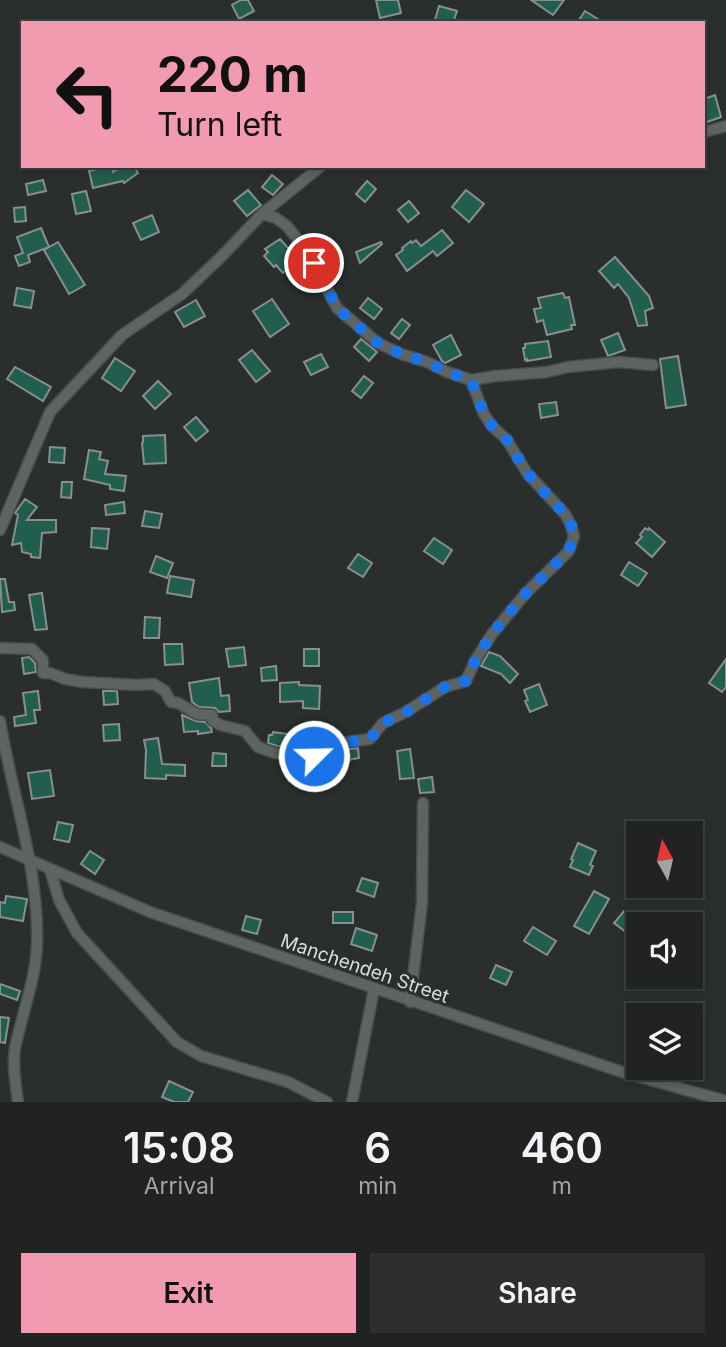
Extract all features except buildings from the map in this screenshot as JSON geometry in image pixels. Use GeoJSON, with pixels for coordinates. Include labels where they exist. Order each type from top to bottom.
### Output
{"type":"FeatureCollection","features":[{"type":"Feature","properties":{"kind":"street"},"geometry":{"type":"LineString","coordinates":[[705,132],[726,126]]}},
{"type":"Feature","properties":{"kind":"street"},"geometry":{"type":"LineString","coordinates":[[0,530],[50,412],[122,335],[182,295],[262,214],[319,168]]}},
{"type":"Feature","properties":{"kind":"street"},"geometry":{"type":"LineString","coordinates":[[262,214],[276,218],[287,226],[306,250],[337,308],[378,343],[447,372],[471,380],[619,362],[653,365]]}},
{"type":"Feature","properties":{"kind":"street"},"geometry":{"type":"LineString","coordinates":[[0,648],[32,649],[43,660],[43,673],[65,679],[154,684],[165,691],[171,702],[197,714],[212,715],[212,720],[220,724],[245,731],[258,747],[275,753],[314,756],[335,748],[340,743],[370,739],[383,723],[445,687],[466,681],[492,634],[526,593],[569,551],[573,536],[571,524],[527,473],[507,440],[492,426],[484,414],[471,380]]}},
{"type":"Feature","properties":{"kind":"street"},"geometry":{"type":"LineString","coordinates":[[0,721],[37,908],[37,947],[30,996],[15,1051],[18,1102]]}},
{"type":"Feature","properties":{"kind":"street"},"geometry":{"type":"LineString","coordinates":[[410,1002],[422,903],[423,803]]}},
{"type":"Feature","properties":{"kind":"street","name":"Manchendeh Street"},"geometry":{"type":"LineString","coordinates":[[0,848],[150,912],[625,1073],[726,1101]]}},
{"type":"Feature","properties":{"kind":"street"},"geometry":{"type":"LineString","coordinates":[[50,869],[59,900],[77,933],[177,1042],[201,1056],[288,1082],[327,1102]]}},
{"type":"Feature","properties":{"kind":"street"},"geometry":{"type":"LineString","coordinates":[[352,1102],[373,989]]}},
{"type":"Feature","properties":{"kind":"route"},"geometry":{"type":"LineString","coordinates":[[314,263],[337,308],[378,343],[471,380],[484,414],[507,440],[527,473],[565,514],[571,524],[573,536],[569,551],[526,593],[492,634],[466,681],[445,687],[383,723],[370,739],[340,743],[335,748],[314,756]]}}]}
